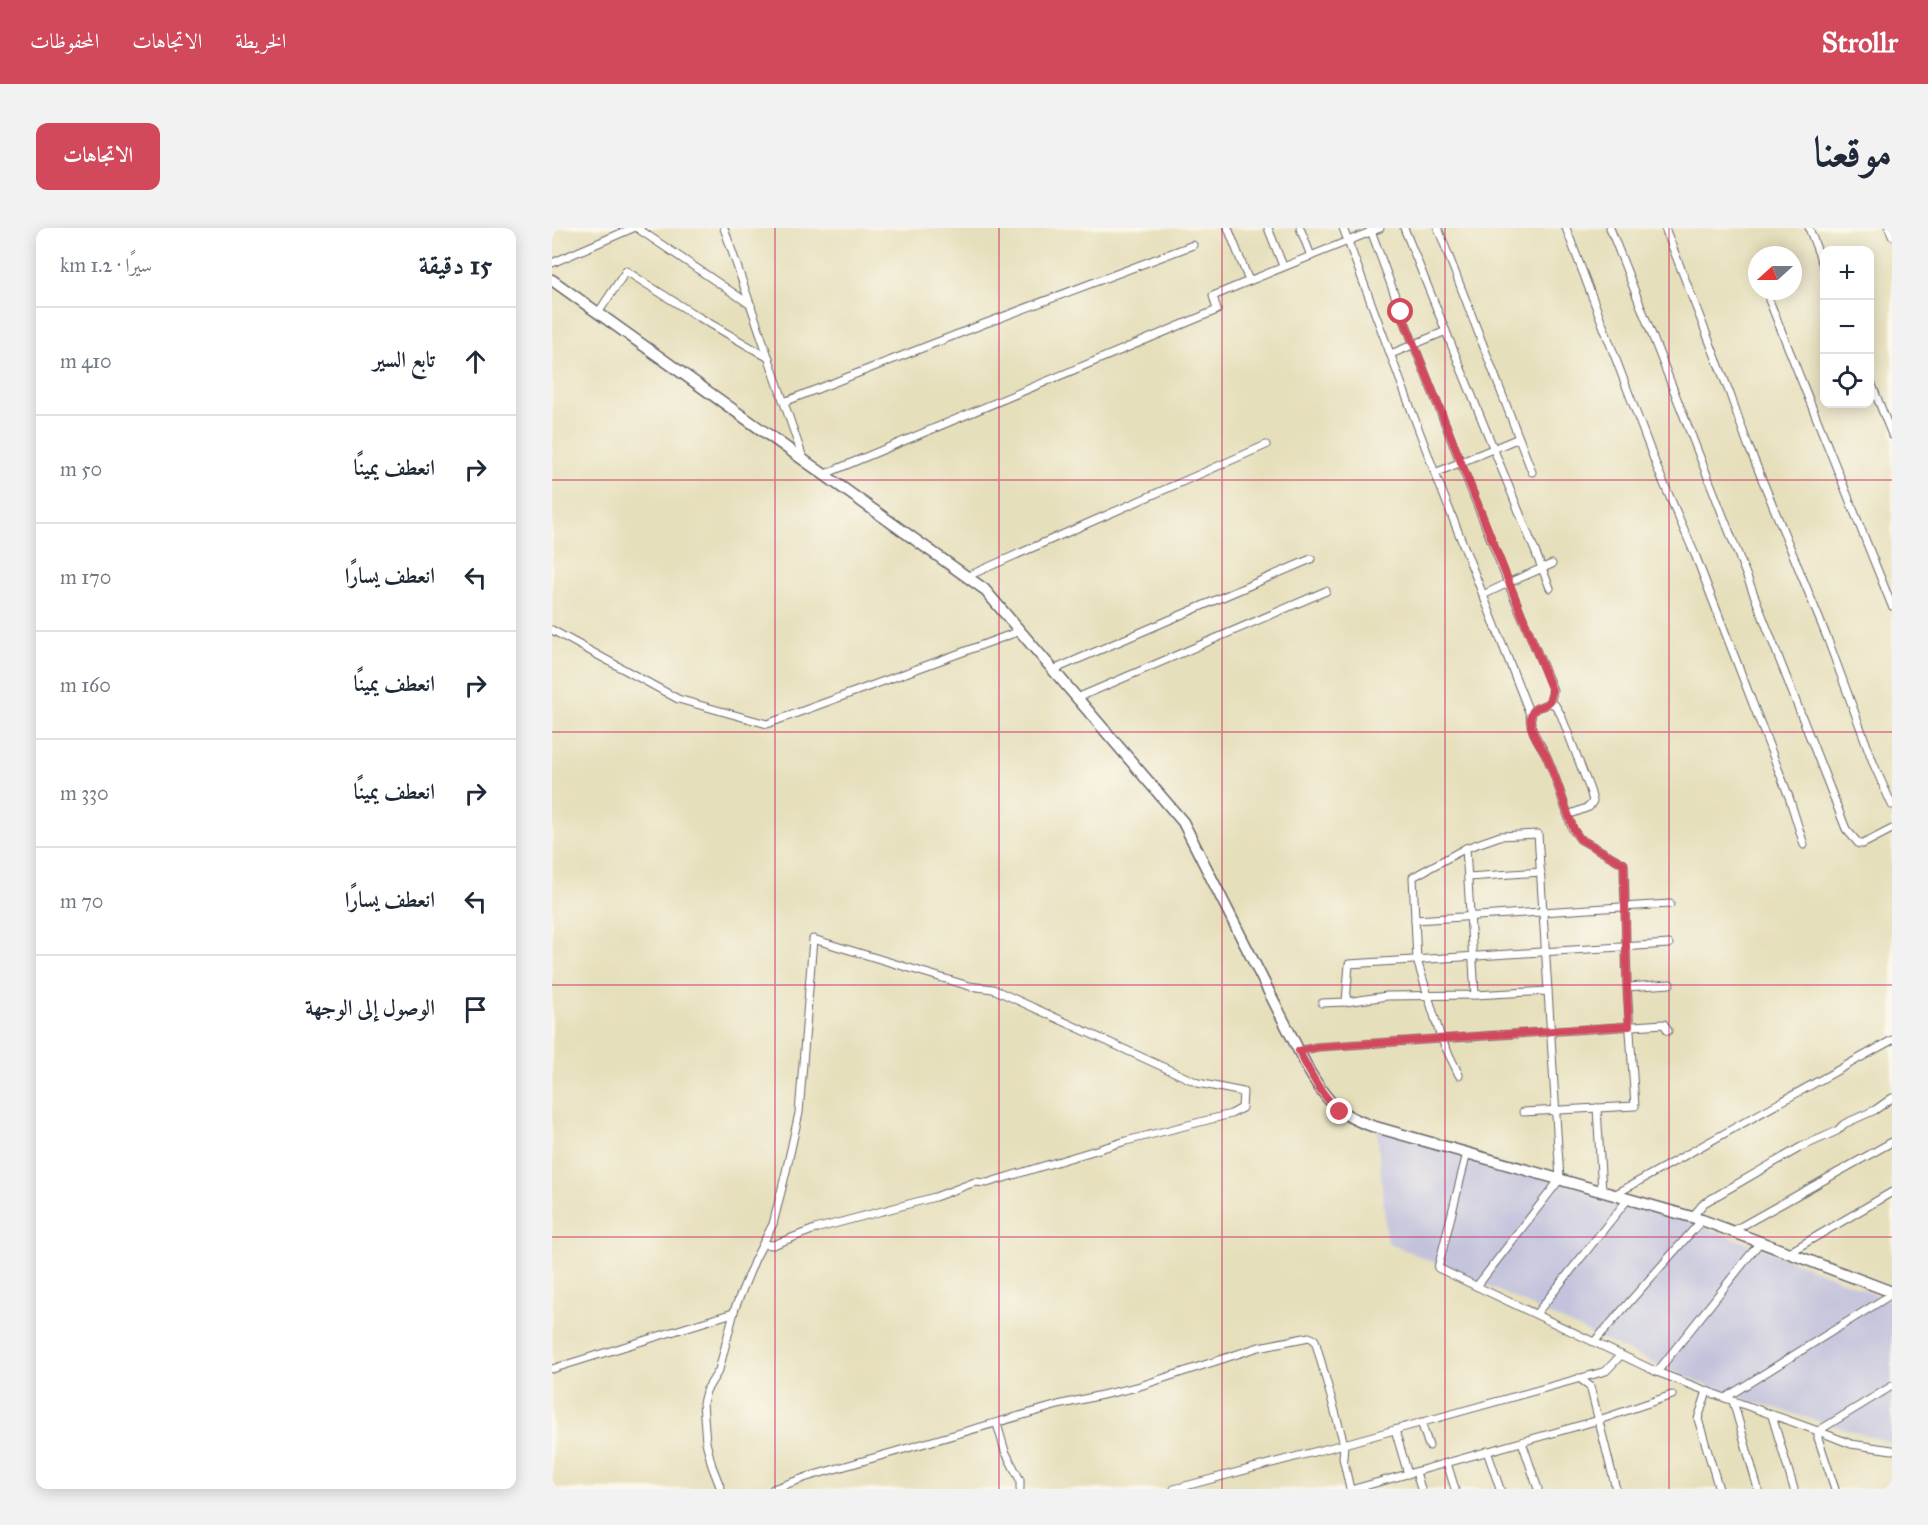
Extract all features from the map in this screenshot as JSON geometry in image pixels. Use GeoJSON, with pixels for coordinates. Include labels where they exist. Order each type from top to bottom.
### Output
{"type":"FeatureCollection","features":[{"type":"Feature","properties":{"kind":"main road"},"geometry":{"type":"LineString","coordinates":[[552,280],[969,576],[984,589],[1183,822],[1319,1088],[1329,1103],[1340,1112],[1354,1121],[1697,1218],[1892,1293]]}},
{"type":"Feature","properties":{"kind":"street"},"geometry":{"type":"LineString","coordinates":[[552,262],[633,228]]}},
{"type":"Feature","properties":{"kind":"street"},"geometry":{"type":"LineString","coordinates":[[638,228],[751,305]]}},
{"type":"Feature","properties":{"kind":"street"},"geometry":{"type":"LineString","coordinates":[[724,228],[803,458]]}},
{"type":"Feature","properties":{"kind":"street"},"geometry":{"type":"LineString","coordinates":[[1228,228],[1249,281]]}},
{"type":"Feature","properties":{"kind":"street"},"geometry":{"type":"LineString","coordinates":[[1268,228],[1283,266]]}},
{"type":"Feature","properties":{"kind":"street"},"geometry":{"type":"LineString","coordinates":[[1300,228],[1311,256]]}},
{"type":"Feature","properties":{"kind":"street"},"geometry":{"type":"LineString","coordinates":[[1343,228],[1435,473],[1531,717],[1532,729],[1546,755],[1574,830],[1580,839],[1624,864],[1627,987],[1635,1106],[1524,1112]]}},
{"type":"Feature","properties":{"kind":"street"},"geometry":{"type":"LineString","coordinates":[[825,474],[1217,310],[1213,296],[1370,230],[1380,228]]}},
{"type":"Feature","properties":{"kind":"street"},"geometry":{"type":"LineString","coordinates":[[1404,228],[1550,588]]}},
{"type":"Feature","properties":{"kind":"street"},"geometry":{"type":"LineString","coordinates":[[1438,228],[1532,472]]}},
{"type":"Feature","properties":{"kind":"street"},"geometry":{"type":"LineString","coordinates":[[1566,228],[1658,470],[1696,557],[1789,797],[1804,845]]}},
{"type":"Feature","properties":{"kind":"street"},"geometry":{"type":"LineString","coordinates":[[1610,228],[1846,829],[1859,844],[1892,830]]}},
{"type":"Feature","properties":{"kind":"street"},"geometry":{"type":"LineString","coordinates":[[1665,228],[1748,445],[1828,640],[1874,765],[1892,805]]}},
{"type":"Feature","properties":{"kind":"street"},"geometry":{"type":"LineString","coordinates":[[1809,228],[1820,257]]}},
{"type":"Feature","properties":{"kind":"street"},"geometry":{"type":"LineString","coordinates":[[1889,228],[1892,236]]}},
{"type":"Feature","properties":{"kind":"street"},"geometry":{"type":"LineString","coordinates":[[1370,230],[1552,690],[1549,703],[1535,709],[1531,717]]}},
{"type":"Feature","properties":{"kind":"street"},"geometry":{"type":"LineString","coordinates":[[784,402],[1193,245]]}},
{"type":"Feature","properties":{"kind":"street"},"geometry":{"type":"LineString","coordinates":[[598,313],[626,271],[692,314],[769,358]]}},
{"type":"Feature","properties":{"kind":"street"},"geometry":{"type":"LineString","coordinates":[[1769,300],[1892,606]]}},
{"type":"Feature","properties":{"kind":"street"},"geometry":{"type":"LineString","coordinates":[[1391,354],[1446,331]]}},
{"type":"Feature","properties":{"kind":"street"},"geometry":{"type":"LineString","coordinates":[[1874,392],[1892,435]]}},
{"type":"Feature","properties":{"kind":"street"},"geometry":{"type":"LineString","coordinates":[[1435,473],[1519,438]]}},
{"type":"Feature","properties":{"kind":"street"},"geometry":{"type":"LineString","coordinates":[[969,576],[1266,445]]}},
{"type":"Feature","properties":{"kind":"street"},"geometry":{"type":"LineString","coordinates":[[1053,670],[1311,560]]}},
{"type":"Feature","properties":{"kind":"street"},"geometry":{"type":"LineString","coordinates":[[1484,595],[1552,564]]}},
{"type":"Feature","properties":{"kind":"street"},"geometry":{"type":"LineString","coordinates":[[1077,698],[1326,591]]}},
{"type":"Feature","properties":{"kind":"street"},"geometry":{"type":"LineString","coordinates":[[552,630],[678,699],[767,724],[1020,631]]}},
{"type":"Feature","properties":{"kind":"street"},"geometry":{"type":"LineString","coordinates":[[1549,703],[1555,705],[1561,714],[1593,801],[1589,807],[1568,815]]}},
{"type":"Feature","properties":{"kind":"street"},"geometry":{"type":"LineString","coordinates":[[1459,1075],[1441,1038],[1417,960],[1413,877],[1466,848],[1500,836],[1538,834],[1560,1179],[1477,1286]]}},
{"type":"Feature","properties":{"kind":"street"},"geometry":{"type":"LineString","coordinates":[[1466,848],[1475,995]]}},
{"type":"Feature","properties":{"kind":"street"},"geometry":{"type":"LineString","coordinates":[[1468,877],[1541,872]]}},
{"type":"Feature","properties":{"kind":"street"},"geometry":{"type":"LineString","coordinates":[[1415,920],[1670,904]]}},
{"type":"Feature","properties":{"kind":"street"},"geometry":{"type":"LineString","coordinates":[[722,1489],[712,1466],[706,1442],[703,1403],[706,1391],[719,1370],[733,1313],[763,1244],[772,1224],[799,1113],[813,939],[969,986],[993,989],[1198,1083],[1243,1092],[1242,1108],[1232,1114],[987,1183],[975,1182],[935,1197],[815,1229],[773,1245],[763,1244]]}},
{"type":"Feature","properties":{"kind":"street"},"geometry":{"type":"LineString","coordinates":[[1346,1002],[1349,964],[1669,944]]}},
{"type":"Feature","properties":{"kind":"street"},"geometry":{"type":"LineString","coordinates":[[1627,987],[1670,984]]}},
{"type":"Feature","properties":{"kind":"street"},"geometry":{"type":"LineString","coordinates":[[1322,1003],[1387,996],[1548,991]]}},
{"type":"Feature","properties":{"kind":"street"},"geometry":{"type":"LineString","coordinates":[[1299,1051],[1317,1047],[1664,1024],[1668,1031]]}},
{"type":"Feature","properties":{"kind":"street"},"geometry":{"type":"LineString","coordinates":[[1614,1195],[1892,1040]]}},
{"type":"Feature","properties":{"kind":"street"},"geometry":{"type":"LineString","coordinates":[[1594,1342],[1697,1218],[1704,1203],[1801,1147],[1875,1110],[1892,1098]]}},
{"type":"Feature","properties":{"kind":"street"},"geometry":{"type":"LineString","coordinates":[[1597,1108],[1602,1191]]}},
{"type":"Feature","properties":{"kind":"street"},"geometry":{"type":"LineString","coordinates":[[1733,1231],[1892,1142]]}},
{"type":"Feature","properties":{"kind":"street"},"geometry":{"type":"LineString","coordinates":[[1467,1153],[1438,1268],[1657,1372],[1851,1444],[1888,1449],[1892,1443]]}},
{"type":"Feature","properties":{"kind":"street"},"geometry":{"type":"LineString","coordinates":[[1790,1252],[1892,1192]]}},
{"type":"Feature","properties":{"kind":"street"},"geometry":{"type":"LineString","coordinates":[[1536,1314],[1628,1198]]}},
{"type":"Feature","properties":{"kind":"street"},"geometry":{"type":"LineString","coordinates":[[1657,1372],[1761,1241]]}},
{"type":"Feature","properties":{"kind":"street"},"geometry":{"type":"LineString","coordinates":[[1725,1398],[1892,1293]]}},
{"type":"Feature","properties":{"kind":"street"},"geometry":{"type":"LineString","coordinates":[[552,1369],[733,1313]]}},
{"type":"Feature","properties":{"kind":"street"},"geometry":{"type":"LineString","coordinates":[[773,1489],[807,1477],[1058,1405],[1137,1387],[1259,1347],[1309,1337],[1315,1340],[1344,1444],[1343,1458],[1352,1489],[1381,1485],[1408,1474],[1599,1420],[1672,1395]]}},
{"type":"Feature","properties":{"kind":"street"},"geometry":{"type":"LineString","coordinates":[[1174,1489],[1606,1371],[1621,1355]]}},
{"type":"Feature","properties":{"kind":"street"},"geometry":{"type":"LineString","coordinates":[[1579,1378],[1590,1386],[1616,1489]]}},
{"type":"Feature","properties":{"kind":"street"},"geometry":{"type":"LineString","coordinates":[[1818,1431],[1892,1386]]}},
{"type":"Feature","properties":{"kind":"street"},"geometry":{"type":"LineString","coordinates":[[1707,1391],[1698,1419],[1719,1489]]}},
{"type":"Feature","properties":{"kind":"street"},"geometry":{"type":"LineString","coordinates":[[1733,1401],[1758,1489]]}},
{"type":"Feature","properties":{"kind":"street"},"geometry":{"type":"LineString","coordinates":[[1772,1416],[1794,1489]]}},
{"type":"Feature","properties":{"kind":"street"},"geometry":{"type":"LineString","coordinates":[[1421,1422],[1429,1446]]}},
{"type":"Feature","properties":{"kind":"street"},"geometry":{"type":"LineString","coordinates":[[997,1424],[1005,1451],[1020,1480],[1020,1489]]}},
{"type":"Feature","properties":{"kind":"street"},"geometry":{"type":"LineString","coordinates":[[1395,1430],[1408,1474]]}},
{"type":"Feature","properties":{"kind":"street"},"geometry":{"type":"LineString","coordinates":[[1818,1431],[1818,1438],[1835,1489]]}},
{"type":"Feature","properties":{"kind":"street"},"geometry":{"type":"LineString","coordinates":[[1522,1442],[1538,1489]]}},
{"type":"Feature","properties":{"kind":"street"},"geometry":{"type":"LineString","coordinates":[[1487,1452],[1500,1489]]}},
{"type":"Feature","properties":{"kind":"street"},"geometry":{"type":"LineString","coordinates":[[1447,1463],[1455,1489]]}},
{"type":"Feature","properties":{"kind":"street"},"geometry":{"type":"LineString","coordinates":[[1416,1472],[1422,1489]]}},
{"type":"Feature","properties":{"kind":"shaded area"},"geometry":{"type":"Polygon","coordinates":[[[1377,1129],[1669,1214],[1892,1301],[1892,1443],[1737,1397],[1653,1363],[1387,1242],[1377,1129]]]}},
{"type":"Feature","properties":{"kind":"route"},"geometry":{"type":"LineString","coordinates":[[1340,1112],[1329,1103],[1299,1051],[1317,1047],[1629,1026],[1624,864],[1580,839],[1574,830],[1546,755],[1532,729],[1531,717],[1535,709],[1549,703],[1552,690],[1401,312]]}}]}
